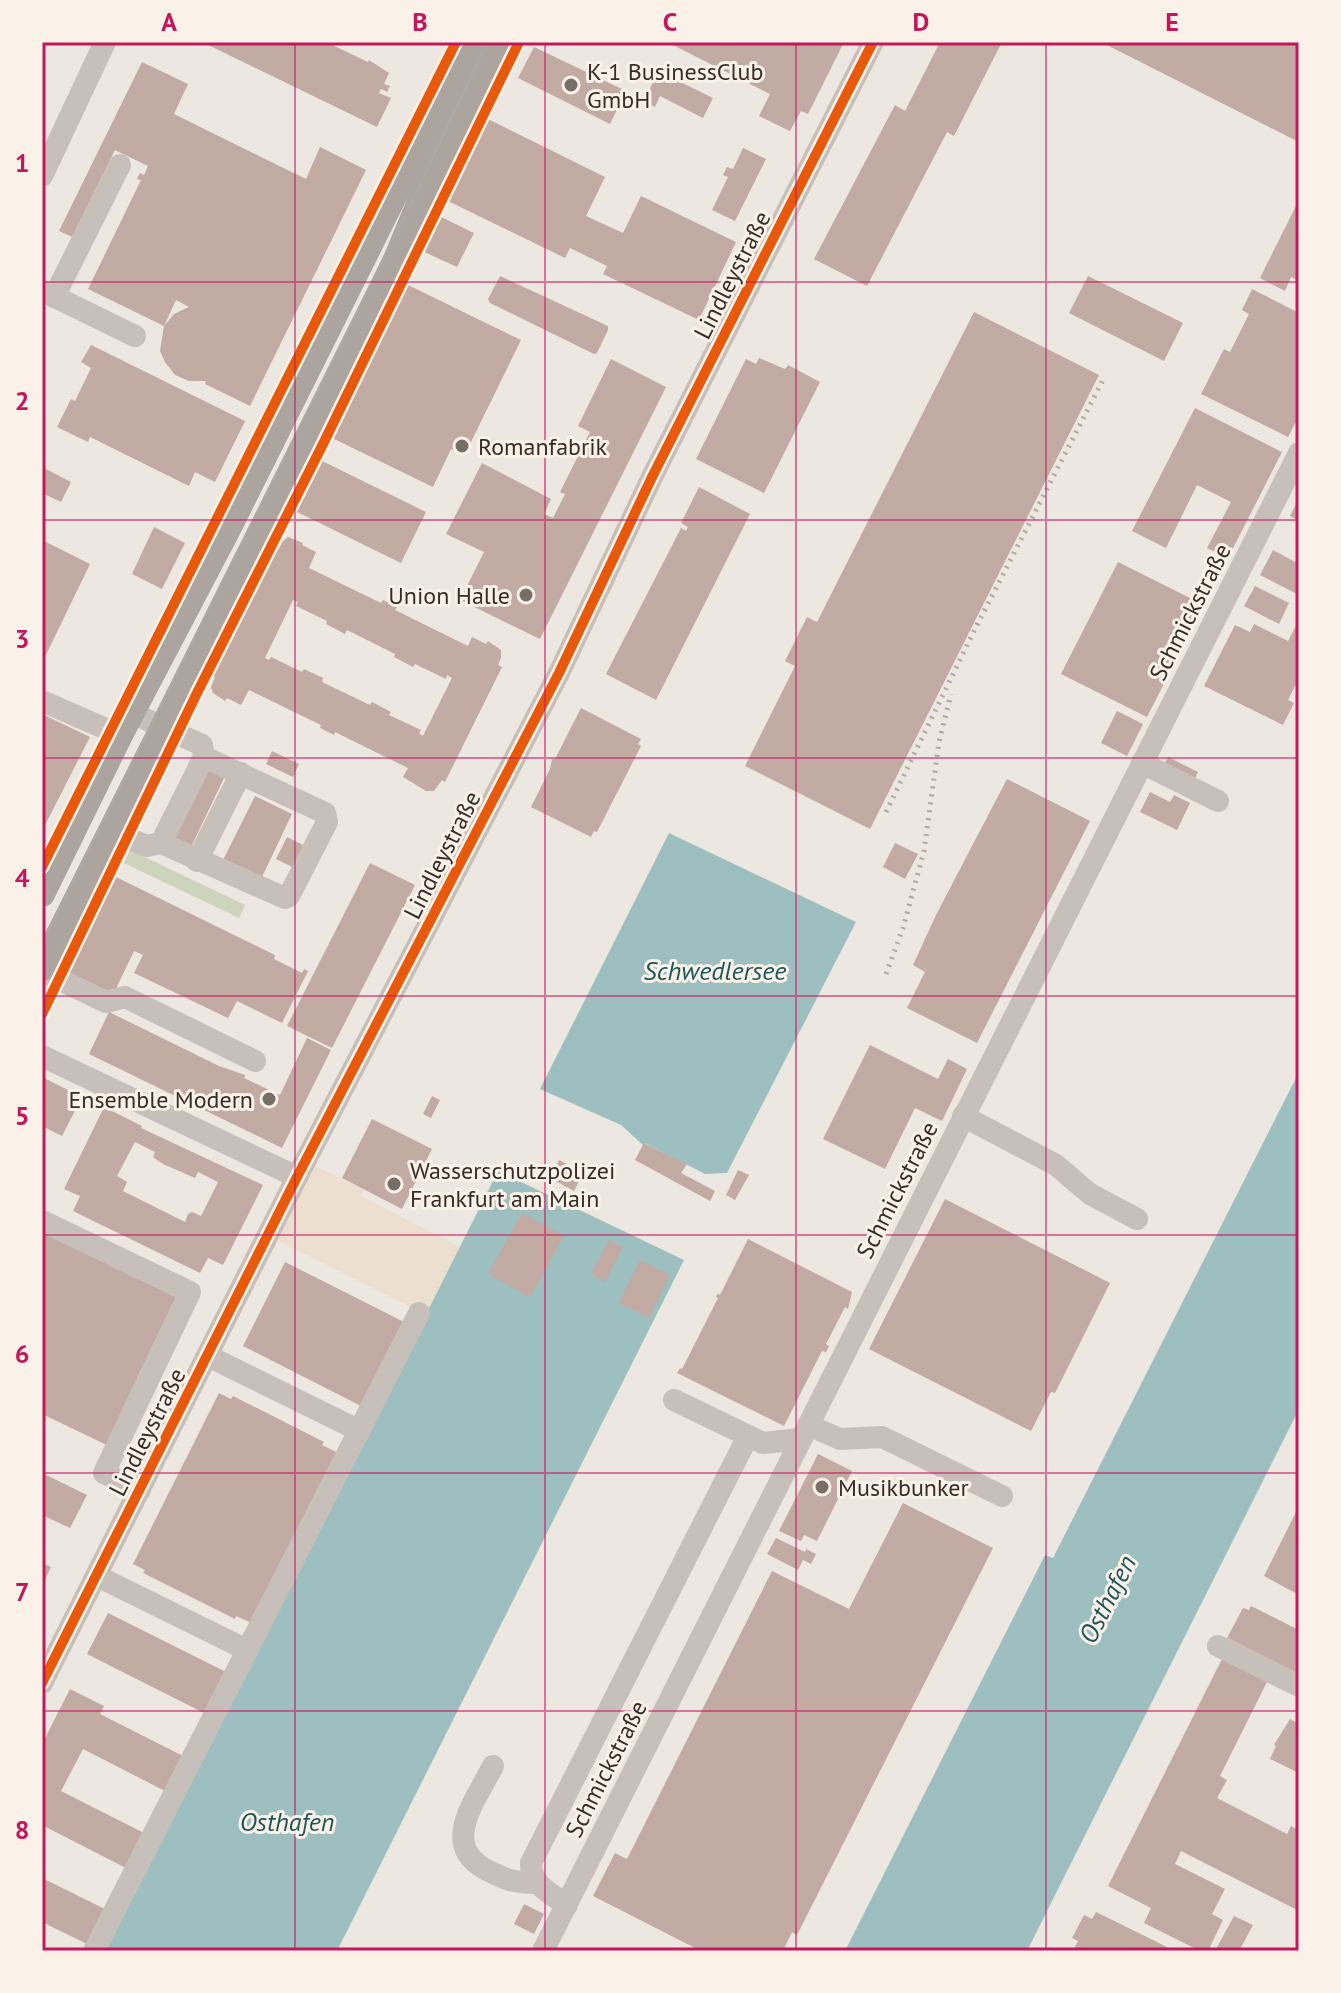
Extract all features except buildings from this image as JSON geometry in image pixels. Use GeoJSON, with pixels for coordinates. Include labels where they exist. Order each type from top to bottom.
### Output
{"type":"FeatureCollection","features":[{"type":"Feature","properties":{"kind":"main road"},"geometry":{"type":"LineString","coordinates":[[42,894],[471,42]]}},
{"type":"Feature","properties":{"kind":"main road"},"geometry":{"type":"LineString","coordinates":[[42,969],[383,286],[424,192],[497,42]]}},
{"type":"Feature","properties":{"kind":"street"},"geometry":{"type":"LineString","coordinates":[[42,176],[105,42]]}},
{"type":"Feature","properties":{"kind":"street","name":"Lindleystraße"},"geometry":{"type":"LineString","coordinates":[[42,1683],[297,1177],[559,673],[653,475],[873,42]]}},
{"type":"Feature","properties":{"kind":"street"},"geometry":{"type":"LineString","coordinates":[[120,165],[48,294],[135,336]]}},
{"type":"Feature","properties":{"kind":"street","name":"Schmickstraße"},"geometry":{"type":"LineString","coordinates":[[543,1951],[1299,453]]}},
{"type":"Feature","properties":{"kind":"street"},"geometry":{"type":"LineString","coordinates":[[42,701],[126,724],[163,727],[202,745],[204,757],[161,843]]}},
{"type":"Feature","properties":{"kind":"street"},"geometry":{"type":"LineString","coordinates":[[110,831],[147,846],[161,843],[285,898],[289,896],[327,822],[325,813],[204,757]]}},
{"type":"Feature","properties":{"kind":"street"},"geometry":{"type":"LineString","coordinates":[[1142,763],[1218,801]]}},
{"type":"Feature","properties":{"kind":"street"},"geometry":{"type":"LineString","coordinates":[[197,861],[241,773]]}},
{"type":"Feature","properties":{"kind":"street"},"geometry":{"type":"LineString","coordinates":[[42,969],[106,1002],[125,997],[255,1061]]}},
{"type":"Feature","properties":{"kind":"street"},"geometry":{"type":"LineString","coordinates":[[42,1056],[297,1177]]}},
{"type":"Feature","properties":{"kind":"street"},"geometry":{"type":"LineString","coordinates":[[963,1116],[1056,1165],[1090,1194],[1137,1219]]}},
{"type":"Feature","properties":{"kind":"street"},"geometry":{"type":"LineString","coordinates":[[42,1221],[190,1292],[104,1473],[140,1490]]}},
{"type":"Feature","properties":{"kind":"street"},"geometry":{"type":"LineString","coordinates":[[94,1951],[419,1313]]}},
{"type":"Feature","properties":{"kind":"street"},"geometry":{"type":"LineString","coordinates":[[208,1356],[360,1431]]}},
{"type":"Feature","properties":{"kind":"street"},"geometry":{"type":"LineString","coordinates":[[674,1400],[763,1443],[804,1432],[840,1439],[882,1437],[1002,1496]]}},
{"type":"Feature","properties":{"kind":"street"},"geometry":{"type":"LineString","coordinates":[[567,1905],[538,1883],[531,1873],[531,1863],[748,1436]]}},
{"type":"Feature","properties":{"kind":"street"},"geometry":{"type":"LineString","coordinates":[[97,1576],[247,1650]]}},
{"type":"Feature","properties":{"kind":"street"},"geometry":{"type":"LineString","coordinates":[[1218,1646],[1299,1686]]}},
{"type":"Feature","properties":{"kind":"street"},"geometry":{"type":"LineString","coordinates":[[493,1766],[463,1828],[463,1846],[474,1862],[510,1883],[538,1883]]}},
{"type":"Feature","properties":{"kind":"green space"},"geometry":{"type":"Polygon","coordinates":[[[130,850],[245,905],[239,918],[124,863],[130,850]]]}},
{"type":"Feature","properties":{"kind":"shaded area"},"geometry":{"type":"Polygon","coordinates":[[[316,1166],[364,1190],[361,1196],[460,1247],[426,1315],[277,1240],[316,1166]]]}},
{"type":"Feature","properties":{"kind":"water","name":"Schwedlersee"},"geometry":{"type":"Polygon","coordinates":[[[669,833],[856,922],[727,1173],[705,1174],[645,1143],[643,1145],[621,1125],[540,1089],[669,833]]]}},
{"type":"Feature","properties":{"kind":"water","name":"Osthafen"},"geometry":{"type":"Polygon","coordinates":[[[1299,1072],[1299,1409],[1027,1951],[845,1951],[1045,1555],[1053,1558],[1299,1072]]]}},
{"type":"Feature","properties":{"kind":"water","name":"Osthafen"},"geometry":{"type":"Polygon","coordinates":[[[498,1171],[684,1260],[337,1951],[106,1951],[498,1171]]]}},
{"type":"Feature","properties":{"kind":"tram line"},"geometry":{"type":"LineString","coordinates":[[42,943],[417,191],[487,42]]}},
{"type":"Feature","properties":{"kind":"railway"},"geometry":{"type":"LineString","coordinates":[[886,812],[974,631],[1105,376]]}},
{"type":"Feature","properties":{"kind":"railway"},"geometry":{"type":"LineString","coordinates":[[886,974],[903,928],[924,851],[939,742],[951,694]]}},
{"type":"Feature","properties":{"kind":"cycle path"},"geometry":{"type":"LineString","coordinates":[[42,867],[456,42]]}},
{"type":"Feature","properties":{"kind":"cycle path"},"geometry":{"type":"LineString","coordinates":[[42,1014],[519,42]]}},
{"type":"Feature","properties":{"kind":"cycle path"},"geometry":{"type":"LineString","coordinates":[[42,1683],[297,1177],[559,673],[653,475],[873,42]]}},
{"type":"Feature","properties":{"kind":"place","name":"K-1 BusinessClub GmbH"},"geometry":{"type":"Point","coordinates":[571,85]}},
{"type":"Feature","properties":{"kind":"place","name":"Romanfabrik"},"geometry":{"type":"Point","coordinates":[462,446]}},
{"type":"Feature","properties":{"kind":"place","name":"Union Halle"},"geometry":{"type":"Point","coordinates":[526,595]}},
{"type":"Feature","properties":{"kind":"place","name":"Ensemble Modern"},"geometry":{"type":"Point","coordinates":[269,1099]}},
{"type":"Feature","properties":{"kind":"place","name":"Wasserschutzpolizei Frankfurt am Main"},"geometry":{"type":"Point","coordinates":[394,1184]}},
{"type":"Feature","properties":{"kind":"place","name":"Musikbunker"},"geometry":{"type":"Point","coordinates":[822,1487]}}]}
